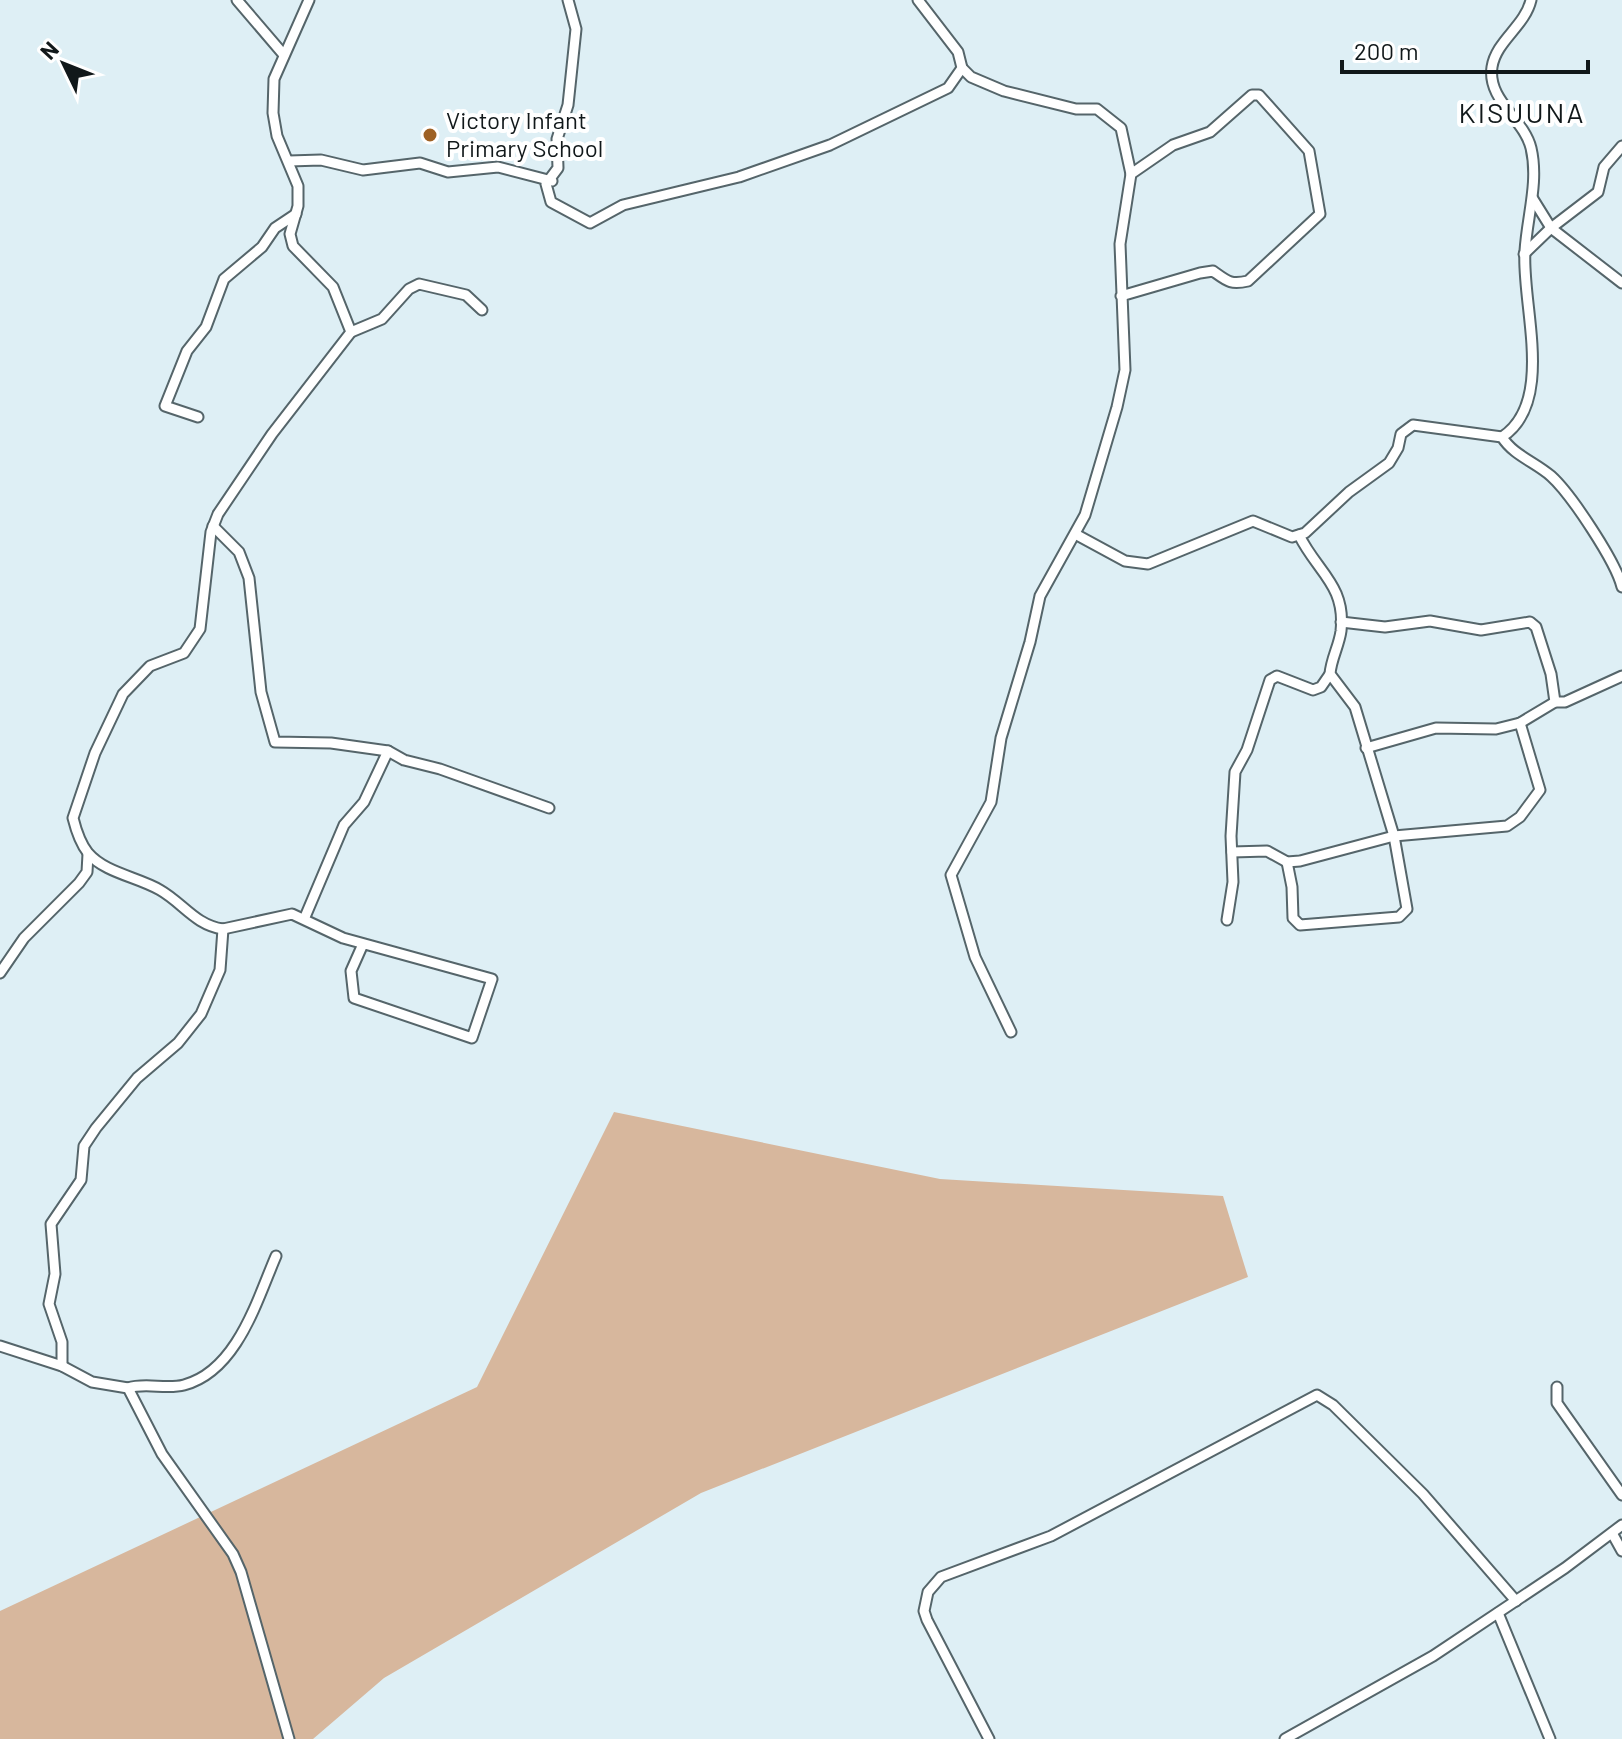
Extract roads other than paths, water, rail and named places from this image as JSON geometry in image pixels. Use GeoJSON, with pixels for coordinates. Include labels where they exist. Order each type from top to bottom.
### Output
{"type":"FeatureCollection","features":[{"type":"Feature","properties":{"kind":"street"},"geometry":{"type":"LineString","coordinates":[[237,0],[284,55]]}},
{"type":"Feature","properties":{"kind":"street"},"geometry":{"type":"LineString","coordinates":[[309,0],[274,79],[272,107],[277,136],[298,186],[296,214],[290,234],[293,246],[333,287],[351,332]]}},
{"type":"Feature","properties":{"kind":"street"},"geometry":{"type":"LineString","coordinates":[[568,0],[576,29],[568,105],[557,139],[558,168],[552,181],[546,184],[551,202],[590,223],[623,205],[739,177],[830,145],[948,88],[962,68]]}},
{"type":"Feature","properties":{"kind":"street"},"geometry":{"type":"LineString","coordinates":[[918,0],[958,52],[962,68],[971,77],[1004,91],[1076,109],[1097,109],[1121,128],[1131,174],[1120,244],[1125,370],[1094,492],[1077,535],[1040,596],[1030,642],[1001,738],[991,802],[951,875],[975,957],[1011,1032]]}},
{"type":"Feature","properties":{"kind":"street"},"geometry":{"type":"LineString","coordinates":[[1502,437],[1525,408],[1533,360],[1524,254],[1532,199],[1531,146],[1503,106],[1494,87],[1492,69],[1498,51],[1528,12],[1531,0]]}},
{"type":"Feature","properties":{"kind":"street"},"geometry":{"type":"LineString","coordinates":[[1121,296],[1213,271],[1224,282],[1234,284],[1248,281],[1313,222],[1321,209],[1309,151],[1259,95],[1252,95],[1243,101],[1210,132],[1173,145],[1131,174]]}},
{"type":"Feature","properties":{"kind":"street"},"geometry":{"type":"LineString","coordinates":[[1524,254],[1551,228],[1598,192],[1604,167],[1622,146]]}},
{"type":"Feature","properties":{"kind":"street"},"geometry":{"type":"LineString","coordinates":[[289,161],[321,160],[363,170],[420,163],[448,172],[498,167],[552,181]]}},
{"type":"Feature","properties":{"kind":"street"},"geometry":{"type":"LineString","coordinates":[[1532,199],[1551,228],[1622,283]]}},
{"type":"Feature","properties":{"kind":"street"},"geometry":{"type":"LineString","coordinates":[[198,417],[165,406],[187,351],[206,327],[224,279],[262,247],[275,228],[296,214]]}},
{"type":"Feature","properties":{"kind":"street"},"geometry":{"type":"LineString","coordinates":[[0,973],[24,938],[87,872],[88,854],[75,828],[75,804],[123,694],[150,666],[184,653],[200,629],[213,526],[272,434],[351,332],[382,319],[409,289],[419,284],[459,292],[482,310]]}},
{"type":"Feature","properties":{"kind":"street"},"geometry":{"type":"LineString","coordinates":[[1077,535],[1125,561],[1148,564],[1253,521],[1292,537],[1299,535],[1389,463],[1405,428],[1413,425],[1502,437],[1510,449],[1554,478],[1576,504],[1617,570],[1622,587]]}},
{"type":"Feature","properties":{"kind":"street"},"geometry":{"type":"LineString","coordinates":[[213,526],[239,552],[249,578],[261,692],[275,742],[331,743],[388,751],[404,760],[440,769],[549,808]]}},
{"type":"Feature","properties":{"kind":"street"},"geometry":{"type":"LineString","coordinates":[[1227,920],[1233,882],[1235,772],[1247,750],[1270,680],[1277,676],[1313,690],[1321,687],[1330,674],[1341,622],[1341,602],[1335,585],[1309,555],[1299,535]]}},
{"type":"Feature","properties":{"kind":"street"},"geometry":{"type":"LineString","coordinates":[[1341,622],[1385,627],[1430,621],[1481,630],[1530,622],[1536,627],[1551,674],[1555,702]]}},
{"type":"Feature","properties":{"kind":"street"},"geometry":{"type":"LineString","coordinates":[[1287,862],[1293,918],[1300,925],[1399,917],[1407,909],[1394,836],[1353,700],[1330,674]]}},
{"type":"Feature","properties":{"kind":"street"},"geometry":{"type":"LineString","coordinates":[[1366,748],[1436,728],[1496,729],[1520,723],[1555,702],[1565,702],[1622,676]]}},
{"type":"Feature","properties":{"kind":"street"},"geometry":{"type":"LineString","coordinates":[[1232,852],[1267,851],[1287,862],[1394,836],[1507,826],[1520,817],[1540,790],[1520,723]]}},
{"type":"Feature","properties":{"kind":"street"},"geometry":{"type":"LineString","coordinates":[[305,917],[344,825],[364,802],[388,751]]}},
{"type":"Feature","properties":{"kind":"street"},"geometry":{"type":"LineString","coordinates":[[88,854],[111,869],[161,890],[201,924],[223,929],[285,914],[305,917],[363,944],[492,979],[472,1038],[354,998],[351,971],[363,944]]}},
{"type":"Feature","properties":{"kind":"street"},"geometry":{"type":"LineString","coordinates":[[62,1366],[62,1342],[49,1304],[55,1274],[51,1224],[77,1187],[83,1172],[84,1146],[96,1128],[137,1078],[178,1043],[201,1014],[220,970],[223,929]]}},
{"type":"Feature","properties":{"kind":"street"},"geometry":{"type":"LineString","coordinates":[[0,1346],[62,1366],[92,1382],[128,1388],[180,1387],[207,1376],[231,1349],[252,1313],[276,1256]]}},
{"type":"Feature","properties":{"kind":"street"},"geometry":{"type":"LineString","coordinates":[[1557,1387],[1557,1403],[1622,1495]]}},
{"type":"Feature","properties":{"kind":"street"},"geometry":{"type":"LineString","coordinates":[[128,1388],[162,1454],[233,1554],[241,1572],[289,1739]]}},
{"type":"Feature","properties":{"kind":"street"},"geometry":{"type":"LineString","coordinates":[[989,1739],[924,1611],[932,1585],[954,1569],[1051,1536],[1317,1395],[1333,1405],[1423,1494],[1516,1601]]}},
{"type":"Feature","properties":{"kind":"street"},"geometry":{"type":"LineString","coordinates":[[1285,1739],[1433,1656],[1622,1525]]}},
{"type":"Feature","properties":{"kind":"street"},"geometry":{"type":"LineString","coordinates":[[1612,1533],[1622,1551]]}},
{"type":"Feature","properties":{"kind":"street"},"geometry":{"type":"LineString","coordinates":[[1498,1613],[1550,1739]]}},
{"type":"Feature","properties":{"kind":"place","name":"Victory Infant Primary School"},"geometry":{"type":"Point","coordinates":[430,135]}},
{"type":"Feature","properties":{"kind":"district","name":"KISUUNA"},"geometry":{"type":"Point","coordinates":[1522,113]}}]}
